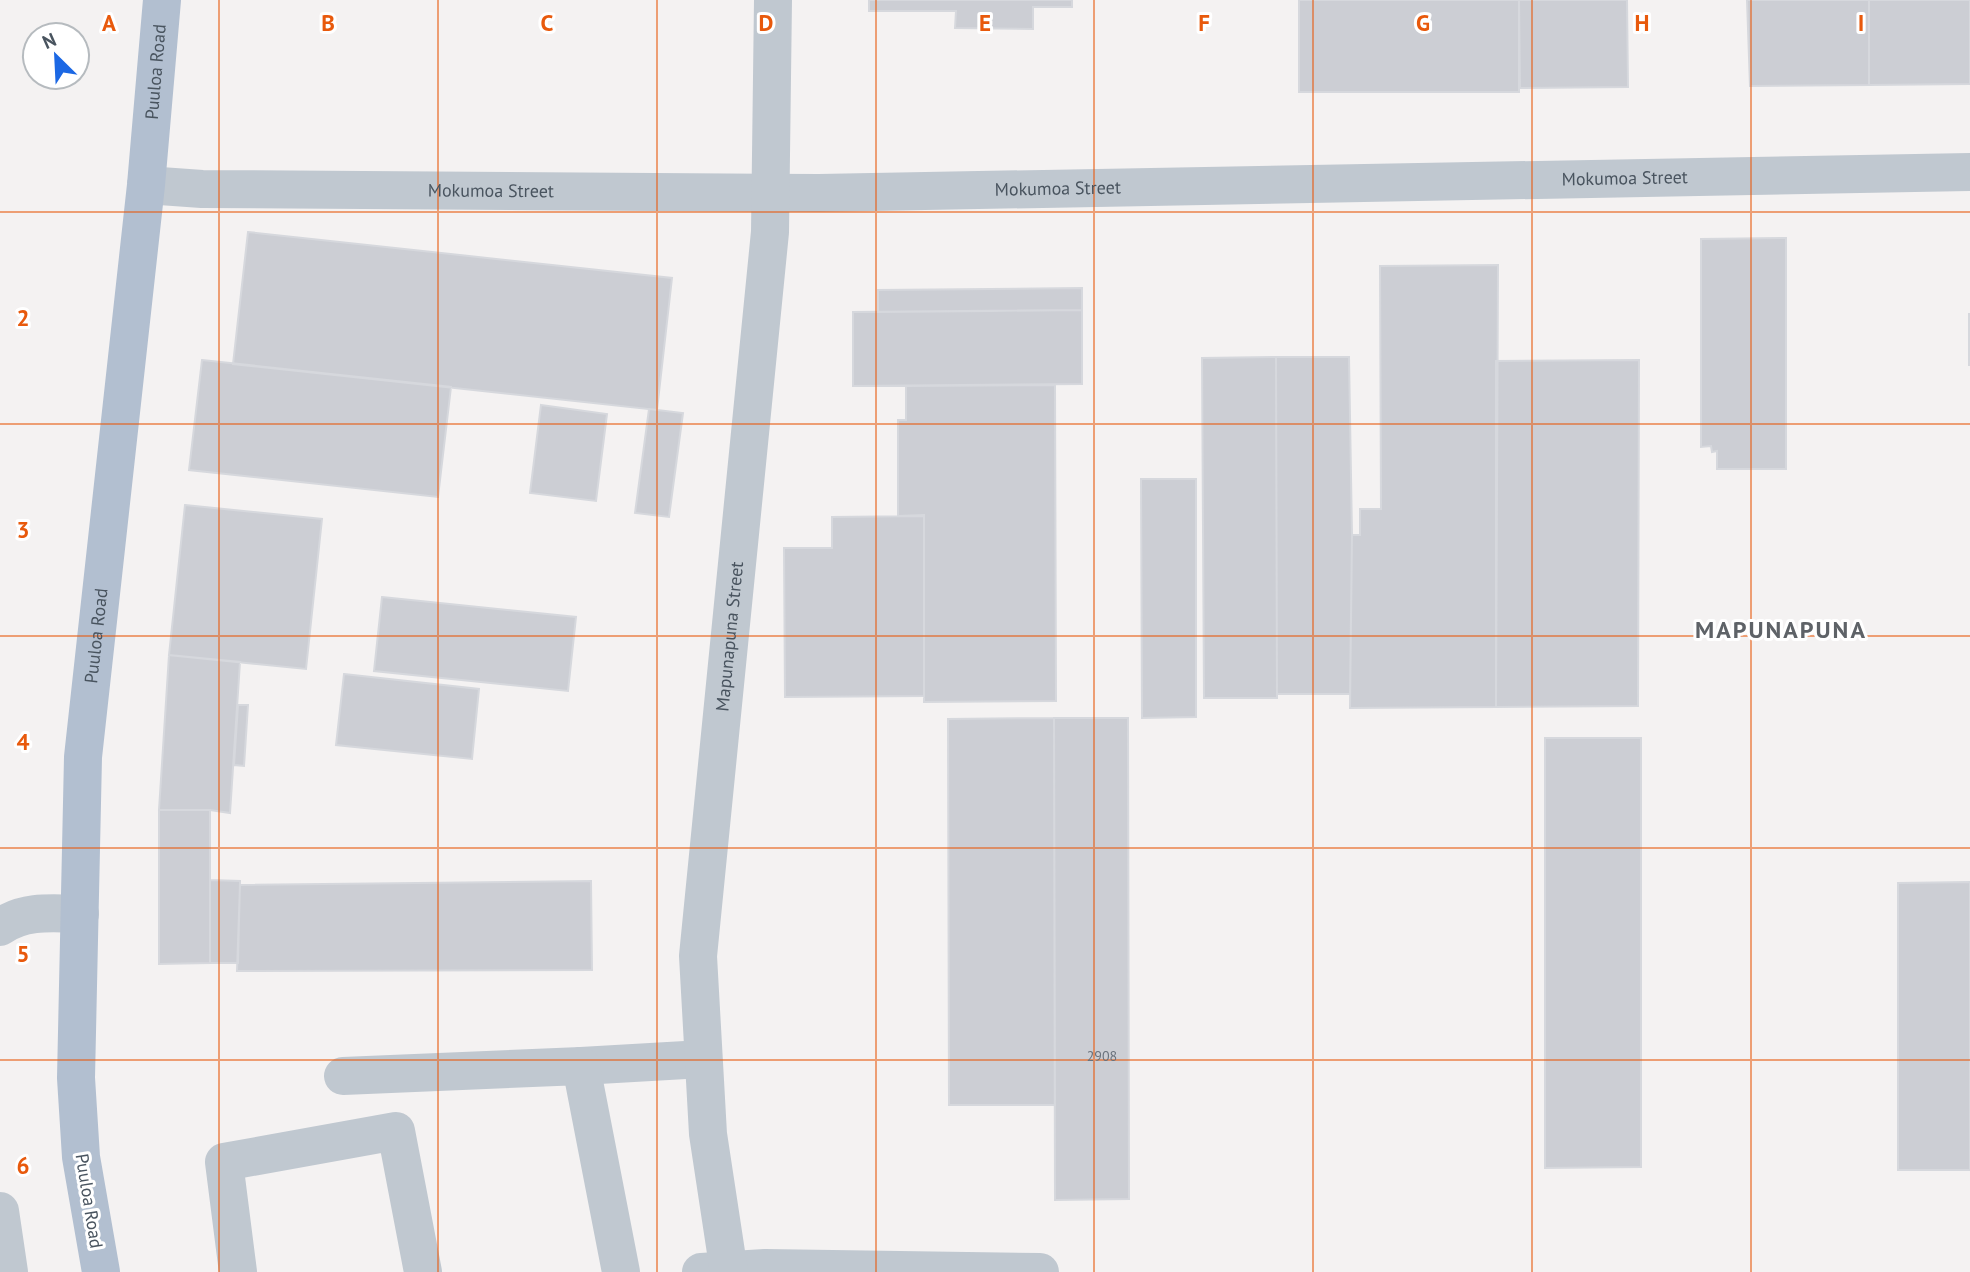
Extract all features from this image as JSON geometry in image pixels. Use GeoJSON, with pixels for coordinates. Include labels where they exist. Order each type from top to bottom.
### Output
{"type":"FeatureCollection","features":[{"type":"Feature","properties":{"kind":"main road","name":"Puuloa Road"},"geometry":{"type":"LineString","coordinates":[[101,1272],[81,1157],[76,1078],[83,757],[146,185],[163,0]]}},
{"type":"Feature","properties":{"kind":"street","name":"Mapunapuna Street"},"geometry":{"type":"LineString","coordinates":[[719,1271],[698,956],[770,232],[773,0]]}},
{"type":"Feature","properties":{"kind":"street","name":"Mokumoa Street"},"geometry":{"type":"LineString","coordinates":[[146,185],[229,190],[769,192],[1970,172]]}},
{"type":"Feature","properties":{"kind":"street"},"geometry":{"type":"LineString","coordinates":[[0,927],[11,919],[37,913],[80,914]]}},
{"type":"Feature","properties":{"kind":"street"},"geometry":{"type":"LineString","coordinates":[[343,1076],[703,1059]]}},
{"type":"Feature","properties":{"kind":"street"},"geometry":{"type":"LineString","coordinates":[[581,1066],[621,1272]]}},
{"type":"Feature","properties":{"kind":"street"},"geometry":{"type":"LineString","coordinates":[[238,1272],[224,1162],[396,1131],[423,1272]]}},
{"type":"Feature","properties":{"kind":"street"},"geometry":{"type":"LineString","coordinates":[[0,1211],[9,1272]]}},
{"type":"Feature","properties":{"kind":"street"},"geometry":{"type":"LineString","coordinates":[[719,1271],[1040,1272]]}},
{"type":"Feature","properties":{"kind":"building"},"geometry":{"type":"Polygon","coordinates":[[[869,0],[1072,0],[1072,7],[1033,7],[1033,29],[955,28],[956,11],[869,11],[869,0]]]}},
{"type":"Feature","properties":{"kind":"building"},"geometry":{"type":"Polygon","coordinates":[[[1299,0],[1519,0],[1519,92],[1299,92],[1299,0]]]}},
{"type":"Feature","properties":{"kind":"building"},"geometry":{"type":"Polygon","coordinates":[[[1519,0],[1627,0],[1628,87],[1520,88],[1519,0]]]}},
{"type":"Feature","properties":{"kind":"building"},"geometry":{"type":"Polygon","coordinates":[[[1747,0],[1869,0],[1869,85],[1750,86],[1747,0]]]}},
{"type":"Feature","properties":{"kind":"building"},"geometry":{"type":"Polygon","coordinates":[[[1869,0],[1970,0],[1970,84],[1869,85],[1869,0]]]}},
{"type":"Feature","properties":{"kind":"building"},"geometry":{"type":"Polygon","coordinates":[[[248,232],[672,278],[657,410],[233,364],[248,232]]]}},
{"type":"Feature","properties":{"kind":"building"},"geometry":{"type":"Polygon","coordinates":[[[1786,238],[1786,469],[1717,469],[1717,451],[1712,452],[1711,446],[1701,447],[1701,239],[1786,238]]]}},
{"type":"Feature","properties":{"kind":"building"},"geometry":{"type":"Polygon","coordinates":[[[1498,265],[1496,707],[1350,708],[1352,535],[1360,535],[1360,509],[1381,509],[1380,266],[1498,265]]]}},
{"type":"Feature","properties":{"kind":"building"},"geometry":{"type":"Polygon","coordinates":[[[1082,288],[1082,310],[878,312],[878,290],[1082,288]]]}},
{"type":"Feature","properties":{"kind":"building"},"geometry":{"type":"Polygon","coordinates":[[[1082,310],[1082,384],[853,386],[853,312],[1082,310]]]}},
{"type":"Feature","properties":{"kind":"building"},"geometry":{"type":"Polygon","coordinates":[[[1276,357],[1277,698],[1204,698],[1202,358],[1276,357]]]}},
{"type":"Feature","properties":{"kind":"building"},"geometry":{"type":"Polygon","coordinates":[[[1276,357],[1349,357],[1352,535],[1350,694],[1277,694],[1276,357]]]}},
{"type":"Feature","properties":{"kind":"building"},"geometry":{"type":"Polygon","coordinates":[[[202,360],[451,387],[438,497],[189,470],[202,360]]]}},
{"type":"Feature","properties":{"kind":"building"},"geometry":{"type":"Polygon","coordinates":[[[1639,360],[1638,706],[1496,707],[1496,361],[1639,360]]]}},
{"type":"Feature","properties":{"kind":"building"},"geometry":{"type":"Polygon","coordinates":[[[1055,385],[1056,701],[924,702],[924,515],[898,516],[898,420],[906,420],[906,386],[1055,385]]]}},
{"type":"Feature","properties":{"kind":"building"},"geometry":{"type":"Polygon","coordinates":[[[541,405],[607,414],[596,501],[530,493],[541,405]]]}},
{"type":"Feature","properties":{"kind":"building"},"geometry":{"type":"Polygon","coordinates":[[[649,409],[683,413],[669,517],[635,513],[649,409]]]}},
{"type":"Feature","properties":{"kind":"building"},"geometry":{"type":"Polygon","coordinates":[[[1141,479],[1196,479],[1196,717],[1142,718],[1141,479]]]}},
{"type":"Feature","properties":{"kind":"building"},"geometry":{"type":"Polygon","coordinates":[[[185,505],[322,519],[306,669],[169,655],[185,505]]]}},
{"type":"Feature","properties":{"kind":"building"},"geometry":{"type":"Polygon","coordinates":[[[924,516],[924,696],[785,697],[784,548],[832,548],[832,517],[924,516]]]}},
{"type":"Feature","properties":{"kind":"building"},"geometry":{"type":"Polygon","coordinates":[[[382,597],[576,617],[568,691],[374,671],[382,597]]]}},
{"type":"Feature","properties":{"kind":"building"},"geometry":{"type":"Polygon","coordinates":[[[169,655],[240,662],[230,813],[210,810],[159,810],[169,655]]]}},
{"type":"Feature","properties":{"kind":"building"},"geometry":{"type":"Polygon","coordinates":[[[344,674],[479,689],[472,759],[336,745],[344,674]]]}},
{"type":"Feature","properties":{"kind":"building"},"geometry":{"type":"Polygon","coordinates":[[[238,705],[248,705],[244,766],[234,765],[238,705]]]}},
{"type":"Feature","properties":{"kind":"building"},"geometry":{"type":"Polygon","coordinates":[[[1054,718],[1055,1105],[949,1105],[948,719],[1054,718]]]}},
{"type":"Feature","properties":{"kind":"building"},"geometry":{"type":"Polygon","coordinates":[[[1054,718],[1128,718],[1129,1199],[1055,1200],[1054,718]]]}},
{"type":"Feature","properties":{"kind":"building"},"geometry":{"type":"Polygon","coordinates":[[[1545,738],[1641,738],[1641,1167],[1545,1168],[1545,738]]]}},
{"type":"Feature","properties":{"kind":"building"},"geometry":{"type":"Polygon","coordinates":[[[159,810],[210,810],[210,963],[159,964],[159,810]]]}},
{"type":"Feature","properties":{"kind":"building"},"geometry":{"type":"Polygon","coordinates":[[[210,880],[240,881],[238,963],[210,963],[210,880]]]}},
{"type":"Feature","properties":{"kind":"building"},"geometry":{"type":"Polygon","coordinates":[[[591,881],[592,970],[237,971],[240,885],[591,881]]]}},
{"type":"Feature","properties":{"kind":"building"},"geometry":{"type":"Polygon","coordinates":[[[1970,882],[1970,1170],[1898,1170],[1898,883],[1970,882]]]}},
{"type":"Feature","properties":{"kind":"district","name":"MAPUNAPUNA"},"geometry":{"type":"Point","coordinates":[1781,630]}}]}
